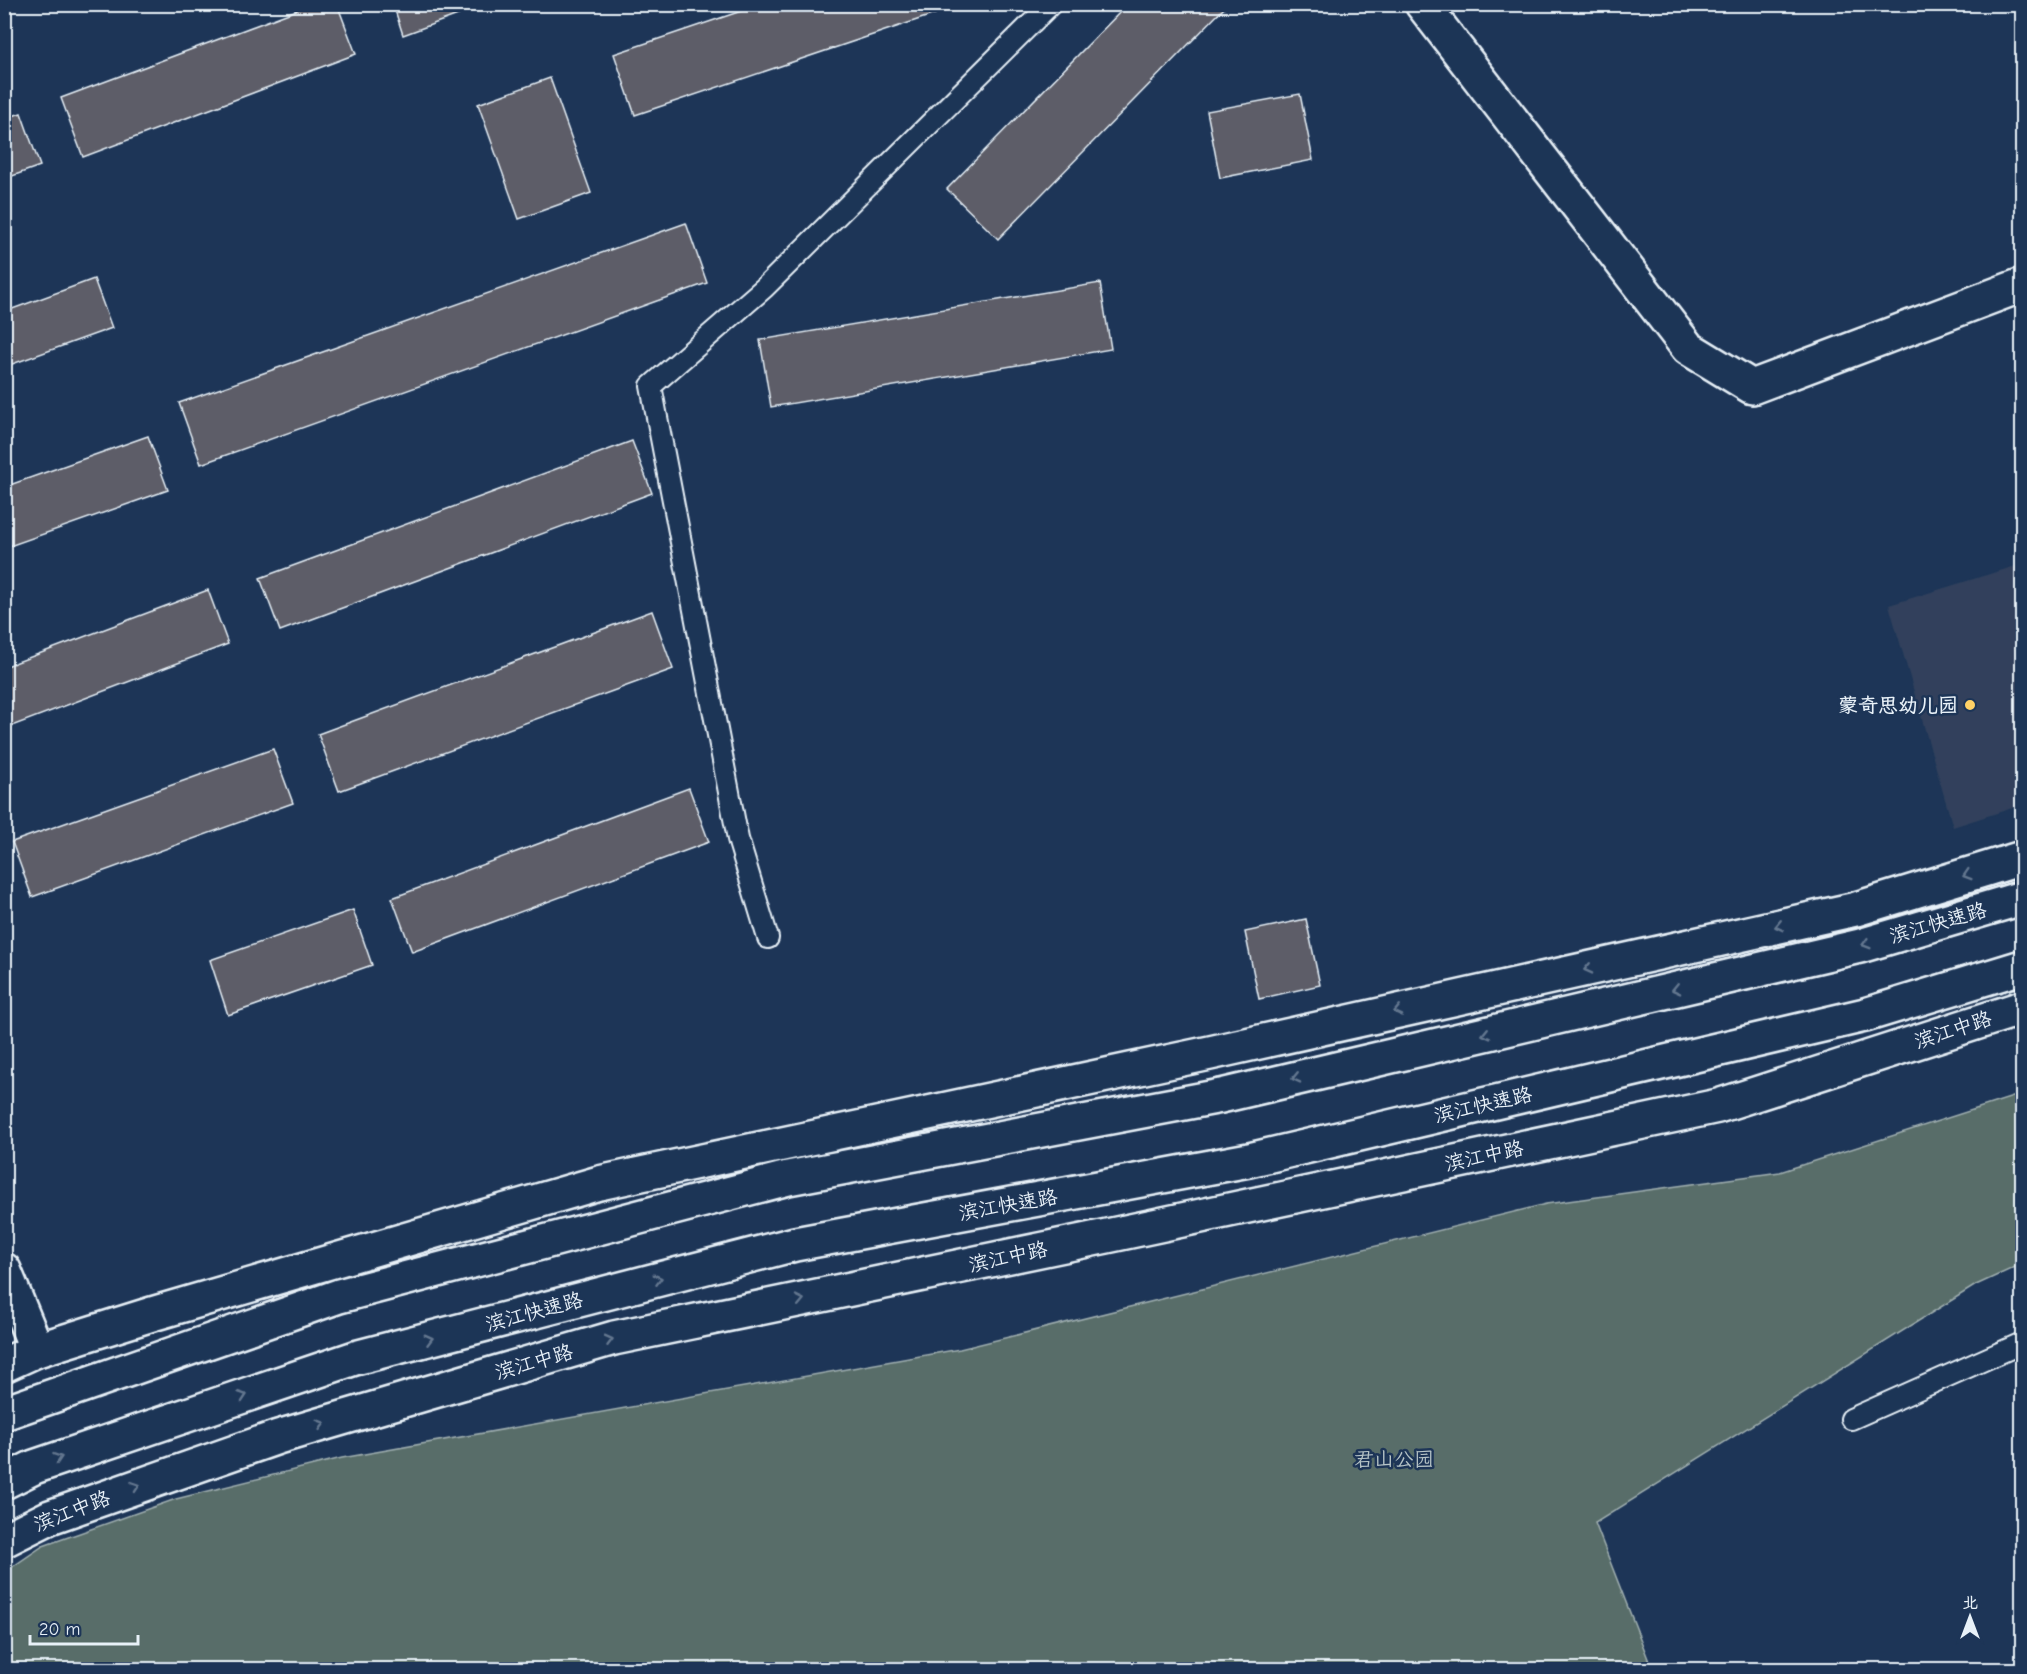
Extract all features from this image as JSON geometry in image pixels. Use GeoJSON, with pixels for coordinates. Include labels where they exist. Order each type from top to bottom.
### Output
{"type":"FeatureCollection","features":[{"type":"Feature","properties":{"kind":"main road"},"geometry":{"type":"LineString","coordinates":[[1422,4],[1688,348],[1752,387],[2022,285]]}},
{"type":"Feature","properties":{"kind":"main road"},"geometry":{"type":"LineString","coordinates":[[4,1365],[37,1350],[152,1314],[599,1183],[1199,1055],[1856,909],[2022,858]]}},
{"type":"Feature","properties":{"kind":"main road","name":"滨江快速路"},"geometry":{"type":"LineString","coordinates":[[4,1413],[339,1296],[788,1178],[1221,1096],[1860,946],[2022,898]]}},
{"type":"Feature","properties":{"kind":"main road","name":"滨江快速路"},"geometry":{"type":"LineString","coordinates":[[4,1482],[34,1467],[355,1358],[795,1244],[1249,1160],[1865,1015],[2022,967]]}},
{"type":"Feature","properties":{"kind":"main road","name":"滨江中路"},"geometry":{"type":"LineString","coordinates":[[4,1540],[50,1517],[278,1437],[614,1338],[1718,1106],[2022,1008]]}},
{"type":"Feature","properties":{"kind":"main road"},"geometry":{"type":"LineString","coordinates":[[4,1270],[37,1350]]}},
{"type":"Feature","properties":{"kind":"lane"},"geometry":{"type":"LineString","coordinates":[[768,938],[738,839],[651,386],[764,288],[1051,4]]}},
{"type":"Feature","properties":{"kind":"lane"},"geometry":{"type":"LineString","coordinates":[[1851,1419],[2022,1343]]}},
{"type":"Feature","properties":{"kind":"shaded area","name":"蒙奇思幼儿园"},"geometry":{"type":"Polygon","coordinates":[[[2022,564],[2022,805],[1953,827],[1889,605],[2022,564]]]}},
{"type":"Feature","properties":{"kind":"green space","name":"君山公园"},"geometry":{"type":"Polygon","coordinates":[[[2022,1094],[2022,1264],[1976,1285],[1595,1523],[1652,1669],[5,1669],[5,1572],[43,1546],[176,1499],[342,1458],[960,1349],[1546,1204],[1780,1172],[2022,1094]]]}},
{"type":"Feature","properties":{"kind":"building"},"geometry":{"type":"Polygon","coordinates":[[[313,4],[337,4],[356,54],[83,157],[61,98],[313,4]]]}},
{"type":"Feature","properties":{"kind":"building"},"geometry":{"type":"Polygon","coordinates":[[[393,4],[488,4],[403,35],[393,4]]]}},
{"type":"Feature","properties":{"kind":"building"},"geometry":{"type":"Polygon","coordinates":[[[762,4],[932,4],[935,14],[635,115],[614,54],[762,4]]]}},
{"type":"Feature","properties":{"kind":"building"},"geometry":{"type":"Polygon","coordinates":[[[1128,4],[1228,4],[998,239],[947,189],[1128,4]]]}},
{"type":"Feature","properties":{"kind":"building"},"geometry":{"type":"Polygon","coordinates":[[[550,78],[591,193],[519,219],[478,104],[550,78]]]}},
{"type":"Feature","properties":{"kind":"building"},"geometry":{"type":"Polygon","coordinates":[[[1300,94],[1313,160],[1220,178],[1207,111],[1300,94]]]}},
{"type":"Feature","properties":{"kind":"building"},"geometry":{"type":"Polygon","coordinates":[[[21,113],[40,166],[4,179],[4,119],[21,113]]]}},
{"type":"Feature","properties":{"kind":"building"},"geometry":{"type":"Polygon","coordinates":[[[686,223],[707,283],[201,464],[179,403],[686,223]]]}},
{"type":"Feature","properties":{"kind":"building"},"geometry":{"type":"Polygon","coordinates":[[[94,279],[112,328],[4,367],[4,312],[94,279]]]}},
{"type":"Feature","properties":{"kind":"building"},"geometry":{"type":"Polygon","coordinates":[[[1100,283],[1111,349],[771,407],[760,340],[1100,283]]]}},
{"type":"Feature","properties":{"kind":"building"},"geometry":{"type":"Polygon","coordinates":[[[148,436],[168,490],[4,548],[4,487],[148,436]]]}},
{"type":"Feature","properties":{"kind":"building"},"geometry":{"type":"Polygon","coordinates":[[[632,441],[652,493],[280,631],[260,578],[632,441]]]}},
{"type":"Feature","properties":{"kind":"building"},"geometry":{"type":"Polygon","coordinates":[[[208,590],[228,644],[4,729],[4,667],[208,590]]]}},
{"type":"Feature","properties":{"kind":"building"},"geometry":{"type":"Polygon","coordinates":[[[652,611],[673,669],[339,791],[318,734],[652,611]]]}},
{"type":"Feature","properties":{"kind":"building"},"geometry":{"type":"Polygon","coordinates":[[[273,749],[293,803],[32,897],[12,842],[273,749]]]}},
{"type":"Feature","properties":{"kind":"building"},"geometry":{"type":"Polygon","coordinates":[[[689,788],[709,842],[412,952],[392,898],[689,788]]]}},
{"type":"Feature","properties":{"kind":"building"},"geometry":{"type":"Polygon","coordinates":[[[353,910],[372,965],[228,1015],[210,960],[353,910]]]}},
{"type":"Feature","properties":{"kind":"building"},"geometry":{"type":"Polygon","coordinates":[[[1306,919],[1320,985],[1259,999],[1245,932],[1306,919]]]}},
{"type":"Feature","properties":{"kind":"place","name":"蒙奇思幼儿园"},"geometry":{"type":"Point","coordinates":[1970,705]}}]}
